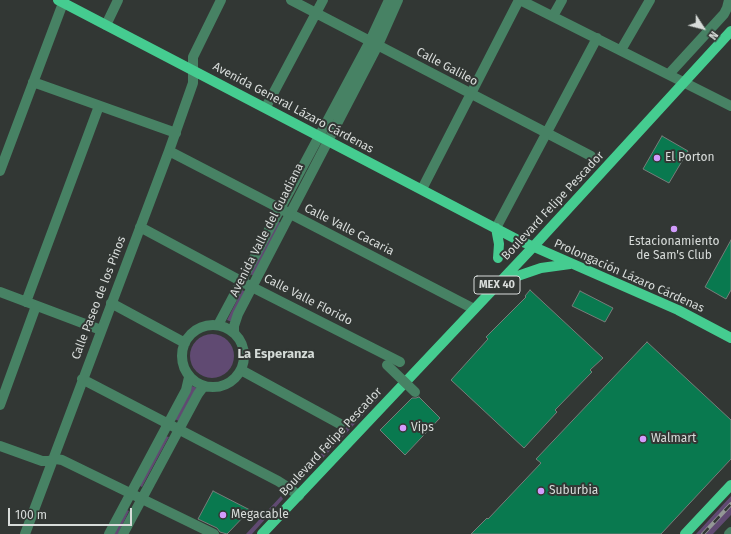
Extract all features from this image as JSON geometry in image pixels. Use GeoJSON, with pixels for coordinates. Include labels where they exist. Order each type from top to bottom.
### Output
{"type":"FeatureCollection","features":[{"type":"Feature","properties":{"kind":"main road","name":"Avenida General Lázaro Cárdenas"},"geometry":{"type":"LineString","coordinates":[[60,1],[266,107],[516,239]]}},
{"type":"Feature","properties":{"kind":"main road","name":"Boulevard Felipe Pescador"},"geometry":{"type":"LineString","coordinates":[[262,534],[533,247],[730,31]]}},
{"type":"Feature","properties":{"kind":"main road"},"geometry":{"type":"LineString","coordinates":[[496,228],[499,244],[498,258]]}},
{"type":"Feature","properties":{"kind":"main road","name":"Prolongación Lázaro Cárdenas"},"geometry":{"type":"LineString","coordinates":[[516,239],[678,310],[731,338]]}},
{"type":"Feature","properties":{"kind":"main road"},"geometry":{"type":"LineString","coordinates":[[499,283],[541,268],[573,264]]}},
{"type":"Feature","properties":{"kind":"main road"},"geometry":{"type":"LineString","coordinates":[[685,534],[731,485]]}},
{"type":"Feature","properties":{"kind":"street"},"geometry":{"type":"LineString","coordinates":[[106,25],[118,0]]}},
{"type":"Feature","properties":{"kind":"street","name":"Calle Paseo de los Pinos"},"geometry":{"type":"LineString","coordinates":[[26,533],[82,379],[176,133],[194,79],[193,57],[221,0]]}},
{"type":"Feature","properties":{"kind":"street","name":"Calle Galileo"},"geometry":{"type":"LineString","coordinates":[[291,0],[546,134],[591,156]]}},
{"type":"Feature","properties":{"kind":"street"},"geometry":{"type":"LineString","coordinates":[[266,107],[323,0]]}},
{"type":"Feature","properties":{"kind":"street"},"geometry":{"type":"LineString","coordinates":[[374,43],[389,0]]}},
{"type":"Feature","properties":{"kind":"street"},"geometry":{"type":"LineString","coordinates":[[323,138],[398,0]]}},
{"type":"Feature","properties":{"kind":"street"},"geometry":{"type":"LineString","coordinates":[[422,189],[520,0],[731,106]]}},
{"type":"Feature","properties":{"kind":"street"},"geometry":{"type":"LineString","coordinates":[[553,16],[562,0]]}},
{"type":"Feature","properties":{"kind":"street"},"geometry":{"type":"LineString","coordinates":[[621,50],[650,0]]}},
{"type":"Feature","properties":{"kind":"street"},"geometry":{"type":"LineString","coordinates":[[669,74],[724,14],[729,0]]}},
{"type":"Feature","properties":{"kind":"street"},"geometry":{"type":"LineString","coordinates":[[1,167],[33,82],[60,1]]}},
{"type":"Feature","properties":{"kind":"street"},"geometry":{"type":"LineString","coordinates":[[496,228],[597,38]]}},
{"type":"Feature","properties":{"kind":"street"},"geometry":{"type":"LineString","coordinates":[[33,82],[176,133]]}},
{"type":"Feature","properties":{"kind":"street"},"geometry":{"type":"LineString","coordinates":[[26,302],[99,106]]}},
{"type":"Feature","properties":{"kind":"street","name":"Avenida Valle del Guadiana"},"geometry":{"type":"LineString","coordinates":[[218,325],[280,209],[323,138]]}},
{"type":"Feature","properties":{"kind":"street","name":"Avenida Valle del Guadiana"},"geometry":{"type":"LineString","coordinates":[[234,333],[235,320],[290,214],[323,138]]}},
{"type":"Feature","properties":{"kind":"street","name":"Calle Valle Cacaria"},"geometry":{"type":"LineString","coordinates":[[169,151],[474,309]]}},
{"type":"Feature","properties":{"kind":"street","name":"Calle Valle Florido"},"geometry":{"type":"LineString","coordinates":[[140,227],[252,287],[400,362]]}},
{"type":"Feature","properties":{"kind":"street"},"geometry":{"type":"LineString","coordinates":[[0,292],[101,330]]}},
{"type":"Feature","properties":{"kind":"street"},"geometry":{"type":"LineString","coordinates":[[111,303],[185,343]]}},
{"type":"Feature","properties":{"kind":"street"},"geometry":{"type":"LineString","coordinates":[[0,405],[36,306]]}},
{"type":"Feature","properties":{"kind":"street"},"geometry":{"type":"LineString","coordinates":[[218,325],[234,333],[240,341],[244,351],[244,360],[240,370],[234,378],[225,384],[214,387],[204,386],[190,377],[182,360],[182,352],[189,336],[202,327],[218,325]]}},
{"type":"Feature","properties":{"kind":"street"},"geometry":{"type":"LineString","coordinates":[[387,365],[415,392]]}},
{"type":"Feature","properties":{"kind":"street"},"geometry":{"type":"LineString","coordinates":[[240,370],[340,424]]}},
{"type":"Feature","properties":{"kind":"street"},"geometry":{"type":"LineString","coordinates":[[109,534],[186,390],[190,377]]}},
{"type":"Feature","properties":{"kind":"street"},"geometry":{"type":"LineString","coordinates":[[82,379],[278,481],[298,496]]}},
{"type":"Feature","properties":{"kind":"street"},"geometry":{"type":"LineString","coordinates":[[123,534],[178,429],[204,386]]}},
{"type":"Feature","properties":{"kind":"street"},"geometry":{"type":"LineString","coordinates":[[0,446],[42,461],[62,460],[214,534]]}},
{"type":"Feature","properties":{"kind":"shaded area"},"geometry":{"type":"Polygon","coordinates":[[[277,221],[281,223],[254,276],[250,274],[277,221]]]}},
{"type":"Feature","properties":{"kind":"shaded area"},"geometry":{"type":"Polygon","coordinates":[[[242,290],[246,292],[232,322],[227,320],[242,290]]]}},
{"type":"Feature","properties":{"kind":"shaded area"},"geometry":{"type":"Polygon","coordinates":[[[212,334],[224,338],[230,344],[234,356],[230,368],[224,374],[212,378],[200,374],[194,368],[190,356],[194,344],[200,338],[212,334]]]}},
{"type":"Feature","properties":{"kind":"shaded area"},"geometry":{"type":"Polygon","coordinates":[[[192,386],[197,388],[179,421],[174,419],[192,386]]]}},
{"type":"Feature","properties":{"kind":"shaded area"},"geometry":{"type":"Polygon","coordinates":[[[376,396],[379,398],[323,458],[320,455],[376,396]]]}},
{"type":"Feature","properties":{"kind":"shaded area"},"geometry":{"type":"Polygon","coordinates":[[[165,436],[169,437],[142,487],[138,485],[165,436]]]}},
{"type":"Feature","properties":{"kind":"shaded area"},"geometry":{"type":"Polygon","coordinates":[[[281,496],[283,499],[252,534],[246,534],[281,496]]]}},
{"type":"Feature","properties":{"kind":"shaded area"},"geometry":{"type":"Polygon","coordinates":[[[731,496],[731,515],[713,534],[696,534],[731,496]]]}},
{"type":"Feature","properties":{"kind":"shaded area"},"geometry":{"type":"Polygon","coordinates":[[[125,509],[129,511],[118,534],[113,534],[125,509]]]}},
{"type":"Feature","properties":{"kind":"building"},"geometry":{"type":"Polygon","coordinates":[[[662,136],[688,151],[669,183],[643,169],[662,136]]]}},
{"type":"Feature","properties":{"kind":"building"},"geometry":{"type":"Polygon","coordinates":[[[731,240],[731,290],[726,299],[705,287],[731,240]]]}},
{"type":"Feature","properties":{"kind":"building"},"geometry":{"type":"Polygon","coordinates":[[[530,290],[603,358],[590,370],[592,372],[555,410],[557,412],[524,448],[451,380],[488,339],[486,337],[526,297],[525,296],[530,290]]]}},
{"type":"Feature","properties":{"kind":"building"},"geometry":{"type":"Polygon","coordinates":[[[580,291],[613,308],[605,322],[572,306],[580,291]]]}},
{"type":"Feature","properties":{"kind":"building","name":"Walmart"},"geometry":{"type":"Polygon","coordinates":[[[647,342],[731,420],[731,459],[661,534],[471,534],[487,518],[488,519],[541,463],[536,459],[647,342]]]}},
{"type":"Feature","properties":{"kind":"building"},"geometry":{"type":"Polygon","coordinates":[[[419,397],[440,418],[405,455],[380,430],[412,398],[419,397]]]}},
{"type":"Feature","properties":{"kind":"building","name":"Megacable"},"geometry":{"type":"Polygon","coordinates":[[[213,491],[250,510],[227,534],[220,532],[217,528],[198,519],[213,491]]]}},
{"type":"Feature","properties":{"kind":"railway"},"geometry":{"type":"LineString","coordinates":[[703,534],[731,504]]}},
{"type":"Feature","properties":{"kind":"place","name":"El Porton"},"geometry":{"type":"Point","coordinates":[657,158]}},
{"type":"Feature","properties":{"kind":"place","name":"Estacionamiento de Sam's Club"},"geometry":{"type":"Point","coordinates":[674,229]}},
{"type":"Feature","properties":{"kind":"place","name":"Vips"},"geometry":{"type":"Point","coordinates":[403,428]}},
{"type":"Feature","properties":{"kind":"place","name":"Walmart"},"geometry":{"type":"Point","coordinates":[643,439]}},
{"type":"Feature","properties":{"kind":"place","name":"Suburbia"},"geometry":{"type":"Point","coordinates":[541,491]}},
{"type":"Feature","properties":{"kind":"place","name":"Megacable"},"geometry":{"type":"Point","coordinates":[223,515]}},
{"type":"Feature","properties":{"kind":"district","name":"La Esperanza"},"geometry":{"type":"Point","coordinates":[276,354]}}]}
